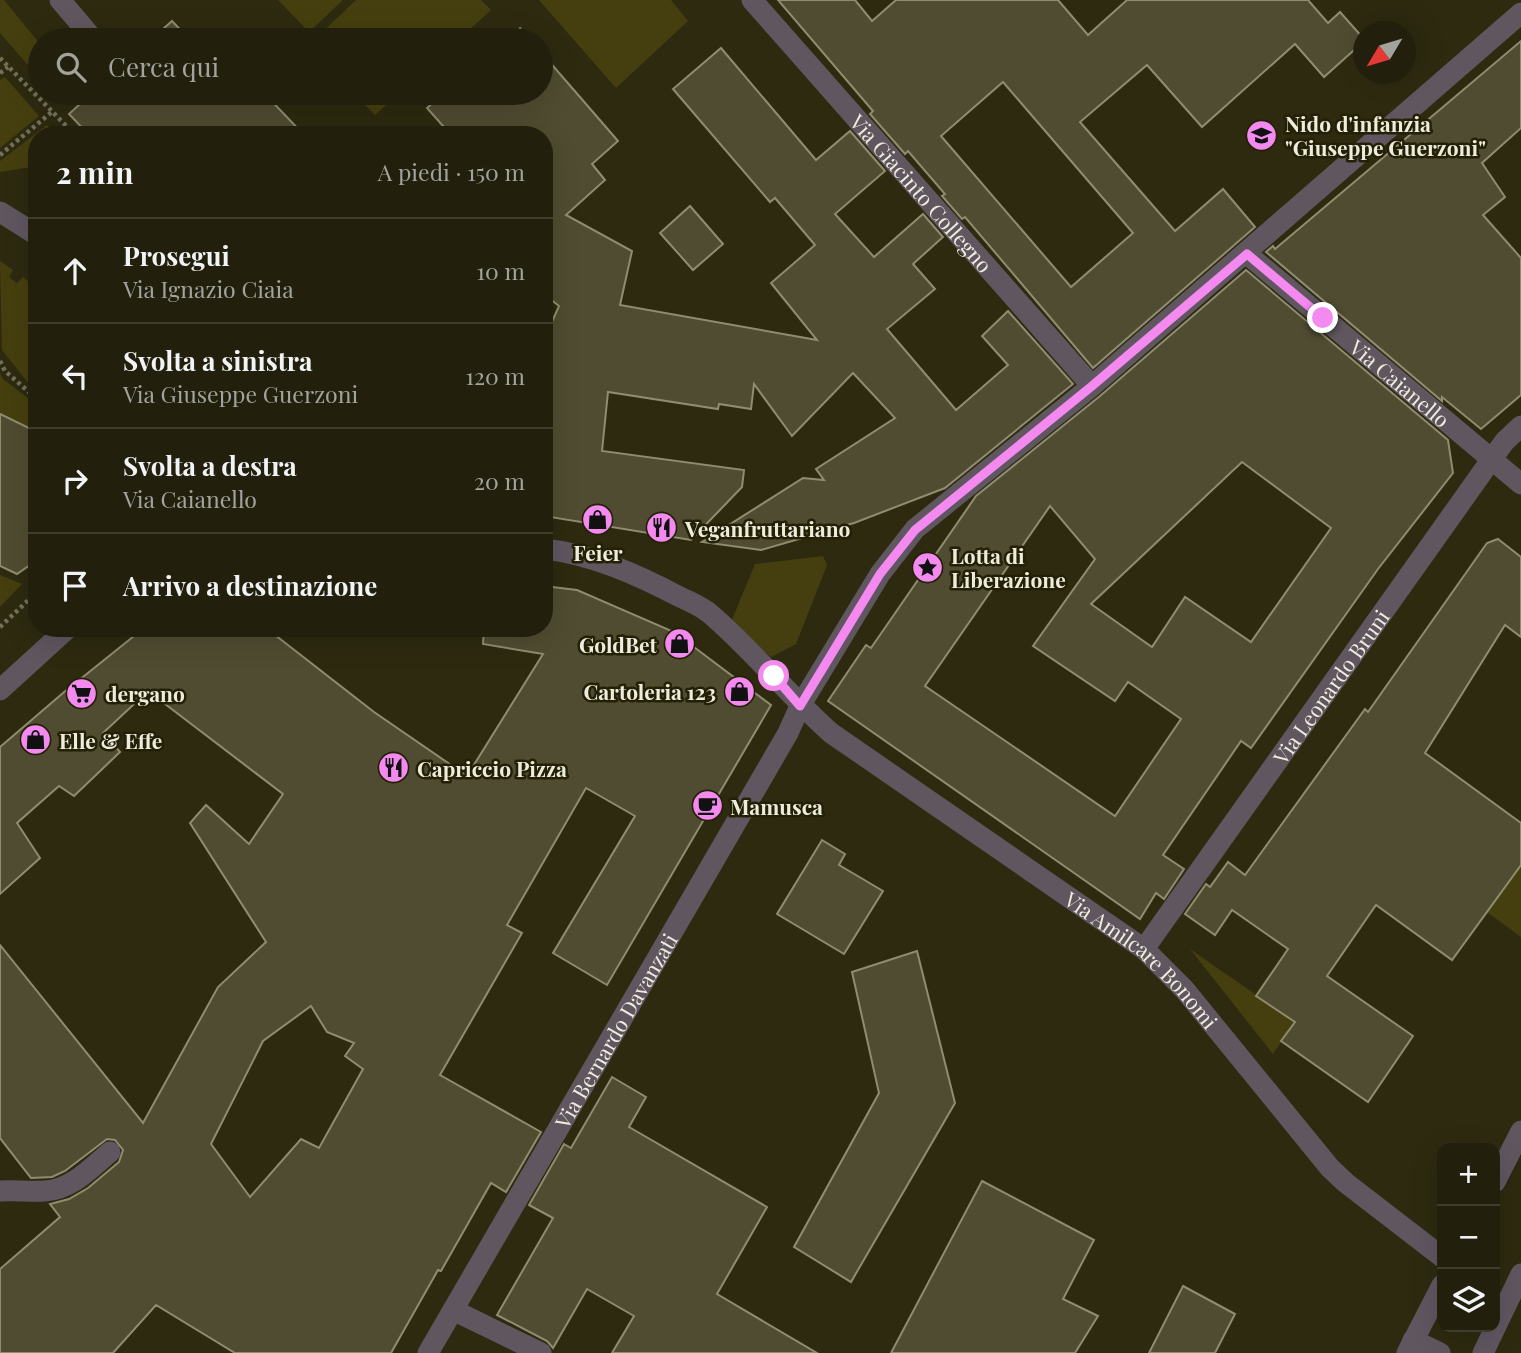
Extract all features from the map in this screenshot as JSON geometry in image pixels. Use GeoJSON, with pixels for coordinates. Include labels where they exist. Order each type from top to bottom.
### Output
{"type":"FeatureCollection","features":[{"type":"Feature","properties":{"kind":"street"},"geometry":{"type":"LineString","coordinates":[[60,0],[84,28]]}},
{"type":"Feature","properties":{"kind":"street","name":"Via Giacinto Collegno"},"geometry":{"type":"LineString","coordinates":[[752,0],[1092,386]]}},
{"type":"Feature","properties":{"kind":"street","name":"Via Bernardo Davanzati"},"geometry":{"type":"LineString","coordinates":[[428,1353],[788,733],[800,706],[880,574],[915,530],[1092,386],[1247,254],[1521,13]]}},
{"type":"Feature","properties":{"kind":"street"},"geometry":{"type":"LineString","coordinates":[[0,212],[28,229]]}},
{"type":"Feature","properties":{"kind":"street","name":"Via Caianello"},"geometry":{"type":"LineString","coordinates":[[1247,254],[1521,485]]}},
{"type":"Feature","properties":{"kind":"street","name":"Via Leonardo Bruni"},"geometry":{"type":"LineString","coordinates":[[1143,949],[1491,460],[1521,426]]}},
{"type":"Feature","properties":{"kind":"street","name":"Via Amilcare Bonomi"},"geometry":{"type":"LineString","coordinates":[[553,550],[571,552],[646,579],[706,610],[774,676],[800,706],[831,733],[1143,949],[1184,989],[1330,1168],[1346,1184],[1437,1253]]}},
{"type":"Feature","properties":{"kind":"street"},"geometry":{"type":"LineString","coordinates":[[0,690],[58,637]]}},
{"type":"Feature","properties":{"kind":"street"},"geometry":{"type":"LineString","coordinates":[[1500,1172],[1521,1131]]}},
{"type":"Feature","properties":{"kind":"street"},"geometry":{"type":"LineString","coordinates":[[0,1191],[45,1191],[70,1185],[110,1152]]}},
{"type":"Feature","properties":{"kind":"street"},"geometry":{"type":"LineString","coordinates":[[1483,1353],[1521,1274]]}},
{"type":"Feature","properties":{"kind":"street"},"geometry":{"type":"LineString","coordinates":[[1437,1295],[1410,1347],[1440,1353]]}},
{"type":"Feature","properties":{"kind":"street"},"geometry":{"type":"LineString","coordinates":[[453,1310],[541,1353]]}},
{"type":"Feature","properties":{"kind":"path"},"geometry":{"type":"LineString","coordinates":[[0,58],[28,86]]}},
{"type":"Feature","properties":{"kind":"path"},"geometry":{"type":"LineString","coordinates":[[0,73],[8,66]]}},
{"type":"Feature","properties":{"kind":"path"},"geometry":{"type":"LineString","coordinates":[[47,105],[67,126]]}},
{"type":"Feature","properties":{"kind":"path"},"geometry":{"type":"LineString","coordinates":[[35,126],[53,111]]}},
{"type":"Feature","properties":{"kind":"path"},"geometry":{"type":"LineString","coordinates":[[0,155],[28,132]]}},
{"type":"Feature","properties":{"kind":"path"},"geometry":{"type":"LineString","coordinates":[[0,361],[5,371],[28,392]]}},
{"type":"Feature","properties":{"kind":"path"},"geometry":{"type":"LineString","coordinates":[[0,627],[28,601]]}},
{"type":"Feature","properties":{"kind":"shaded area"},"geometry":{"type":"Polygon","coordinates":[[[0,0],[4,0],[28,29],[28,65],[0,33],[0,0]]]}},
{"type":"Feature","properties":{"kind":"shaded area"},"geometry":{"type":"Polygon","coordinates":[[[278,0],[343,0],[313,28],[305,28],[278,0]]]}},
{"type":"Feature","properties":{"kind":"shaded area"},"geometry":{"type":"Polygon","coordinates":[[[356,0],[481,0],[491,10],[471,28],[327,28],[356,0]]]}},
{"type":"Feature","properties":{"kind":"shaded area"},"geometry":{"type":"Polygon","coordinates":[[[539,0],[671,0],[688,21],[616,88],[539,0]]]}},
{"type":"Feature","properties":{"kind":"shaded area"},"geometry":{"type":"Polygon","coordinates":[[[5,77],[39,116],[0,148],[0,80],[5,77]]]}},
{"type":"Feature","properties":{"kind":"shaded area"},"geometry":{"type":"Polygon","coordinates":[[[365,105],[386,105],[375,115],[365,105]]]}},
{"type":"Feature","properties":{"kind":"shaded area"},"geometry":{"type":"Polygon","coordinates":[[[28,140],[28,167],[0,172],[0,161],[28,140]]]}},
{"type":"Feature","properties":{"kind":"shaded area"},"geometry":{"type":"Polygon","coordinates":[[[0,261],[13,270],[9,277],[17,283],[23,277],[28,281],[28,383],[2,350],[0,261]]]}},
{"type":"Feature","properties":{"kind":"shaded area"},"geometry":{"type":"Polygon","coordinates":[[[0,373],[3,379],[28,398],[28,428],[0,414],[0,373]]]}},
{"type":"Feature","properties":{"kind":"shaded area"},"geometry":{"type":"Polygon","coordinates":[[[823,556],[827,565],[796,644],[771,657],[731,622],[755,564],[823,556]]]}},
{"type":"Feature","properties":{"kind":"shaded area"},"geometry":{"type":"Polygon","coordinates":[[[0,575],[22,584],[0,607],[0,575]]]}},
{"type":"Feature","properties":{"kind":"shaded area"},"geometry":{"type":"Polygon","coordinates":[[[1521,865],[1521,937],[1487,912],[1521,865]]]}},
{"type":"Feature","properties":{"kind":"shaded area"},"geometry":{"type":"Polygon","coordinates":[[[1190,949],[1295,1022],[1273,1054],[1190,949]]]}},
{"type":"Feature","properties":{"kind":"building"},"geometry":{"type":"Polygon","coordinates":[[[778,0],[855,0],[872,21],[896,0],[1058,0],[1088,35],[1127,0],[1308,0],[1328,23],[1340,12],[1353,27],[1353,51],[1324,77],[1295,44],[1202,127],[1147,65],[1080,122],[1175,231],[1223,189],[1255,227],[1093,368],[965,217],[962,219],[942,196],[945,194],[908,151],[905,154],[870,114],[873,111],[778,0]],[[1003,82],[941,136],[1071,287],[1133,233],[1003,82]]]}},
{"type":"Feature","properties":{"kind":"building"},"geometry":{"type":"Polygon","coordinates":[[[172,21],[179,28],[164,28],[172,21]]]}},
{"type":"Feature","properties":{"kind":"building"},"geometry":{"type":"Polygon","coordinates":[[[1521,41],[1521,128],[1482,163],[1505,197],[1483,215],[1521,258],[1521,395],[1481,429],[1442,397],[1442,401],[1266,252],[1273,246],[1275,249],[1521,41]]]}},
{"type":"Feature","properties":{"kind":"building"},"geometry":{"type":"Polygon","coordinates":[[[721,48],[816,160],[850,131],[885,171],[835,214],[874,257],[923,214],[943,237],[913,264],[935,289],[887,329],[956,410],[1008,365],[982,336],[1008,311],[1073,384],[945,488],[854,523],[761,550],[702,542],[803,478],[824,480],[816,469],[895,418],[853,373],[792,436],[754,384],[751,409],[719,404],[718,409],[608,392],[602,451],[744,470],[742,487],[691,540],[553,517],[553,320],[559,306],[553,301],[553,126],[443,126],[427,108],[430,105],[553,105],[553,66],[618,141],[592,164],[605,180],[566,215],[632,251],[620,305],[817,340],[771,283],[815,245],[775,198],[770,202],[673,89],[721,48]]]}},
{"type":"Feature","properties":{"kind":"building"},"geometry":{"type":"Polygon","coordinates":[[[79,105],[275,105],[295,126],[80,126],[69,114],[79,105]]]}},
{"type":"Feature","properties":{"kind":"building"},"geometry":{"type":"Polygon","coordinates":[[[690,206],[723,244],[693,270],[660,233],[690,206]]]}},
{"type":"Feature","properties":{"kind":"building"},"geometry":{"type":"Polygon","coordinates":[[[1246,270],[1448,440],[1453,473],[1378,569],[1251,748],[1241,741],[1163,855],[1184,869],[1164,899],[1156,893],[1140,919],[828,701],[866,645],[871,648],[976,496],[1100,396],[1246,270]],[[1242,462],[1091,604],[1152,647],[1185,597],[1251,642],[1331,528],[1242,462]],[[1050,506],[925,686],[1115,816],[1181,719],[1128,682],[1115,701],[1033,646],[1095,559],[1050,506]]]}},
{"type":"Feature","properties":{"kind":"building"},"geometry":{"type":"Polygon","coordinates":[[[0,414],[28,428],[28,566],[17,574],[0,566],[0,414]]]}},
{"type":"Feature","properties":{"kind":"building"},"geometry":{"type":"Polygon","coordinates":[[[1498,539],[1521,557],[1521,637],[1505,625],[1425,753],[1521,823],[1521,865],[1452,960],[1376,905],[1327,976],[1413,1036],[1368,1102],[1281,1041],[1295,1022],[1256,996],[1288,949],[1232,910],[1215,935],[1185,914],[1206,884],[1210,887],[1228,862],[1245,875],[1365,709],[1368,712],[1487,543],[1498,539]]]}},
{"type":"Feature","properties":{"kind":"building"},"geometry":{"type":"Polygon","coordinates":[[[553,587],[577,590],[674,632],[771,705],[607,985],[553,953],[635,816],[586,788],[507,925],[522,933],[440,1075],[541,1132],[506,1192],[491,1183],[391,1353],[235,1353],[156,1305],[113,1353],[0,1353],[0,1269],[60,1217],[50,1204],[69,1199],[88,1188],[119,1162],[123,1150],[115,1140],[107,1139],[65,1171],[52,1177],[31,1178],[0,1138],[0,945],[143,1123],[218,987],[266,942],[190,823],[206,805],[249,844],[283,794],[148,691],[103,733],[120,752],[74,796],[59,786],[17,823],[40,858],[0,894],[0,747],[133,637],[278,637],[374,712],[467,776],[543,654],[483,644],[483,637],[553,637],[553,587]],[[311,1006],[263,1041],[211,1144],[250,1197],[301,1139],[319,1148],[363,1069],[345,1056],[354,1043],[327,1032],[311,1006]]]}},
{"type":"Feature","properties":{"kind":"building"},"geometry":{"type":"Polygon","coordinates":[[[822,840],[845,854],[839,865],[883,891],[844,954],[777,914],[822,840]]]}},
{"type":"Feature","properties":{"kind":"building"},"geometry":{"type":"Polygon","coordinates":[[[917,951],[955,1103],[851,1282],[794,1247],[879,1093],[852,972],[917,951]]]}},
{"type":"Feature","properties":{"kind":"building"},"geometry":{"type":"Polygon","coordinates":[[[612,1077],[646,1097],[629,1127],[767,1207],[717,1294],[817,1353],[612,1353],[634,1316],[587,1289],[553,1348],[547,1341],[497,1315],[553,1218],[529,1205],[564,1144],[571,1148],[612,1077]]]}},
{"type":"Feature","properties":{"kind":"building"},"geometry":{"type":"Polygon","coordinates":[[[982,1181],[1094,1240],[1063,1299],[1098,1316],[1075,1353],[891,1353],[982,1181]]]}},
{"type":"Feature","properties":{"kind":"building"},"geometry":{"type":"Polygon","coordinates":[[[1183,1286],[1235,1314],[1215,1353],[1149,1353],[1183,1286]]]}},
{"type":"Feature","properties":{"kind":"place","name":"Nido d'infanzia \"Giuseppe Guerzoni\""},"geometry":{"type":"Point","coordinates":[1262,135]}},
{"type":"Feature","properties":{"kind":"place","name":"Feier"},"geometry":{"type":"Point","coordinates":[598,520]}},
{"type":"Feature","properties":{"kind":"place","name":"Veganfruttariano"},"geometry":{"type":"Point","coordinates":[662,528]}},
{"type":"Feature","properties":{"kind":"place","name":"Lotta di Liberazione"},"geometry":{"type":"Point","coordinates":[928,567]}},
{"type":"Feature","properties":{"kind":"place","name":"GoldBet"},"geometry":{"type":"Point","coordinates":[680,644]}},
{"type":"Feature","properties":{"kind":"place","name":"Cartoleria 123"},"geometry":{"type":"Point","coordinates":[739,691]}},
{"type":"Feature","properties":{"kind":"place","name":"dergano"},"geometry":{"type":"Point","coordinates":[82,693]}},
{"type":"Feature","properties":{"kind":"place","name":"Elle & Effe"},"geometry":{"type":"Point","coordinates":[36,740]}},
{"type":"Feature","properties":{"kind":"place","name":"Capriccio Pizza"},"geometry":{"type":"Point","coordinates":[394,768]}},
{"type":"Feature","properties":{"kind":"place","name":"Mamusca"},"geometry":{"type":"Point","coordinates":[707,806]}},
{"type":"Feature","properties":{"kind":"route"},"geometry":{"type":"LineString","coordinates":[[774,676],[800,706],[880,574],[915,530],[1092,386],[1247,254],[1323,318]]}}]}
